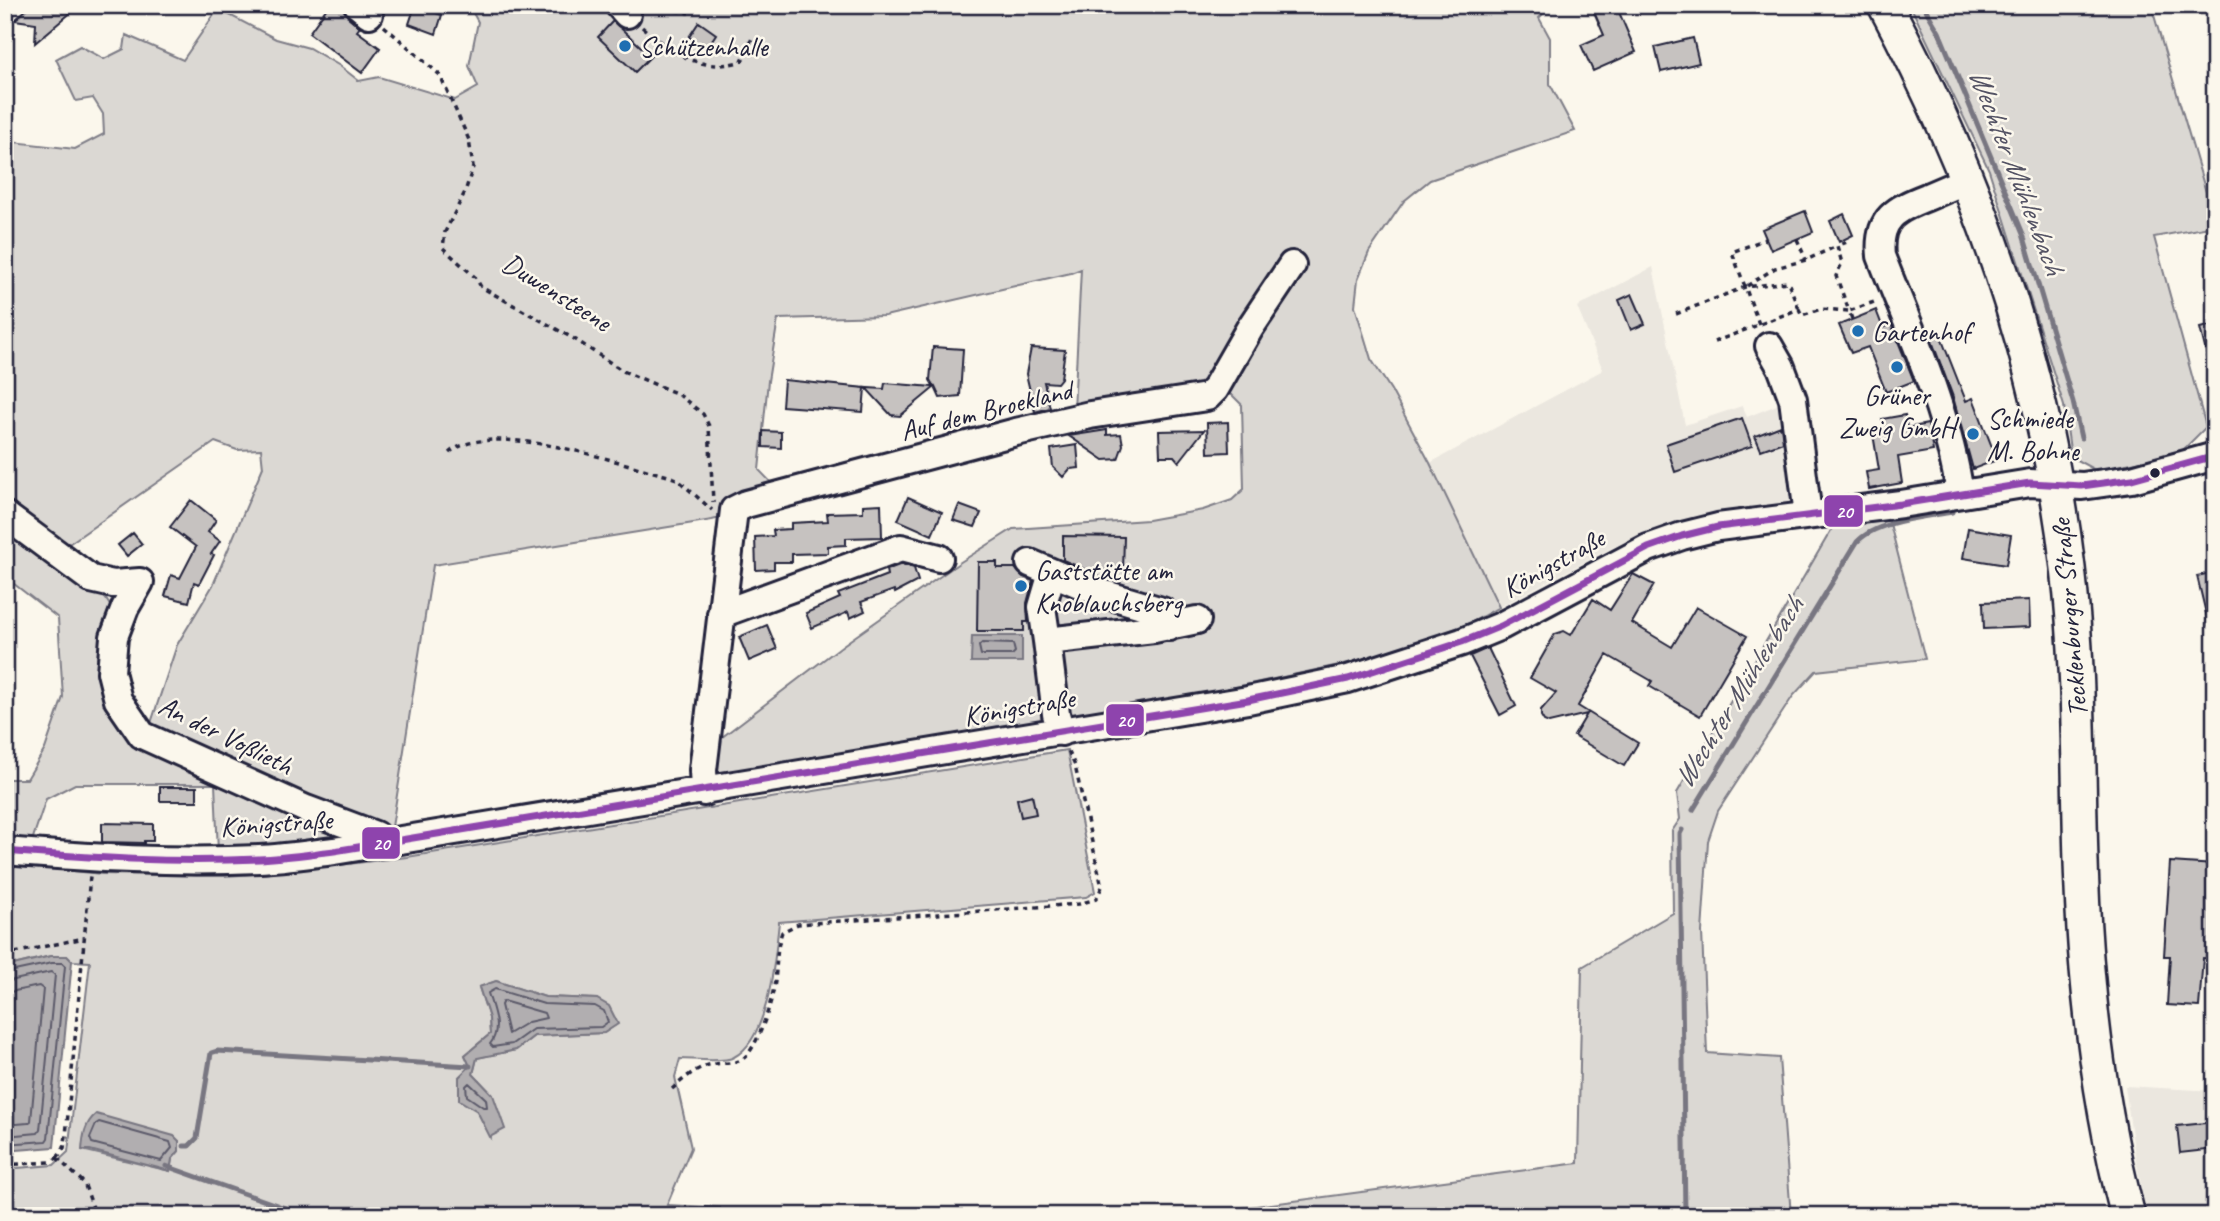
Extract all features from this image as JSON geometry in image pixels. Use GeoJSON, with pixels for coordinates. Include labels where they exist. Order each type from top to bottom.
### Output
{"type":"FeatureCollection","features":[{"type":"Feature","properties":{"kind":"main road","name":"Tecklenburger Straße"},"geometry":{"type":"LineString","coordinates":[[1885,5],[1925,79],[1969,179],[2021,330],[2055,484],[2068,568],[2076,670],[2087,968],[2102,1098],[2128,1216]]}},
{"type":"Feature","properties":{"kind":"street"},"geometry":{"type":"LineString","coordinates":[[1960,494],[1942,413],[1881,256],[1879,240],[1883,226],[1892,214],[1906,205],[1969,179]]}},
{"type":"Feature","properties":{"kind":"street","name":"Auf dem Broekland"},"geometry":{"type":"LineString","coordinates":[[704,792],[703,769],[732,517],[738,507],[1090,415],[1207,397],[1292,265]]}},
{"type":"Feature","properties":{"kind":"street"},"geometry":{"type":"LineString","coordinates":[[1764,335],[1781,367],[1793,399],[1808,515]]}},
{"type":"Feature","properties":{"kind":"street","name":"Königstraße"},"geometry":{"type":"LineString","coordinates":[[5,851],[91,858],[261,859],[378,845],[1248,700],[1348,679],[1421,657],[1501,626],[1648,548],[1718,527],[1901,504],[2030,482],[2082,486],[2132,479],[2215,456]]}},
{"type":"Feature","properties":{"kind":"street","name":"An der Voßlieth"},"geometry":{"type":"LineString","coordinates":[[5,516],[91,579],[113,584],[141,582],[125,608],[114,637],[111,672],[118,700],[142,735],[306,809],[374,835],[378,845]]}},
{"type":"Feature","properties":{"kind":"street"},"geometry":{"type":"LineString","coordinates":[[721,614],[893,550],[901,548],[939,558]]}},
{"type":"Feature","properties":{"kind":"street"},"geometry":{"type":"LineString","coordinates":[[1061,732],[1056,714],[1042,607],[1041,568],[1098,592],[1162,611],[1169,626]]}},
{"type":"Feature","properties":{"kind":"street"},"geometry":{"type":"LineString","coordinates":[[1047,641],[1197,620]]}},
{"type":"Feature","properties":{"kind":"path"},"geometry":{"type":"LineString","coordinates":[[666,9],[689,13]]}},
{"type":"Feature","properties":{"kind":"path","name":"Duwensteene"},"geometry":{"type":"LineString","coordinates":[[363,10],[440,75],[469,140],[473,167],[465,192],[445,232],[443,248],[476,278],[481,287],[576,340],[623,371],[678,394],[703,414],[709,426],[714,511],[677,479],[538,443],[500,439],[473,441],[457,446],[449,453]]}},
{"type":"Feature","properties":{"kind":"path"},"geometry":{"type":"LineString","coordinates":[[623,10],[676,53],[700,64],[726,66],[742,61],[754,36]]}},
{"type":"Feature","properties":{"kind":"path"},"geometry":{"type":"LineString","coordinates":[[1764,335],[1732,252],[1766,239]]}},
{"type":"Feature","properties":{"kind":"path"},"geometry":{"type":"LineString","coordinates":[[1797,239],[1806,260]]}},
{"type":"Feature","properties":{"kind":"path"},"geometry":{"type":"LineString","coordinates":[[1676,314],[1745,287],[1775,268],[1806,260],[1847,242],[1846,239]]}},
{"type":"Feature","properties":{"kind":"path"},"geometry":{"type":"LineString","coordinates":[[1837,246],[1842,262],[1836,276],[1852,320]]}},
{"type":"Feature","properties":{"kind":"path"},"geometry":{"type":"LineString","coordinates":[[1745,287],[1788,282],[1802,315],[1821,309],[1849,311],[1874,302],[1881,308]]}},
{"type":"Feature","properties":{"kind":"path"},"geometry":{"type":"LineString","coordinates":[[1714,342],[1764,335],[1799,309]]}},
{"type":"Feature","properties":{"kind":"path"},"geometry":{"type":"LineString","coordinates":[[672,1089],[692,1073],[710,1064],[742,1060],[753,1048],[775,982],[776,948],[782,932],[798,924],[1079,904],[1096,899],[1102,887],[1075,766],[1061,732]]}},
{"type":"Feature","properties":{"kind":"path"},"geometry":{"type":"LineString","coordinates":[[5,1165],[50,1162],[57,1158],[64,1148],[91,858]]}},
{"type":"Feature","properties":{"kind":"path"},"geometry":{"type":"LineString","coordinates":[[5,955],[84,939]]}},
{"type":"Feature","properties":{"kind":"path"},"geometry":{"type":"LineString","coordinates":[[57,1158],[84,1183],[96,1216]]}},
{"type":"Feature","properties":{"kind":"shaded area"},"geometry":{"type":"Polygon","coordinates":[[[455,5],[1551,5],[1539,18],[1550,38],[1550,84],[1575,131],[1430,180],[1404,201],[1369,252],[1358,279],[1355,306],[1371,359],[1430,463],[1499,607],[1472,622],[1424,641],[1353,662],[1208,693],[716,774],[717,741],[843,645],[959,563],[1013,529],[1148,520],[1203,510],[1232,500],[1244,489],[1242,405],[1232,395],[1194,391],[1074,410],[1081,269],[885,316],[778,319],[768,381],[759,470],[789,501],[712,520],[433,565],[392,827],[337,826],[334,844],[218,852],[215,784],[75,784],[46,799],[31,844],[5,842],[5,779],[27,779],[45,749],[63,697],[58,618],[5,577],[5,141],[75,149],[104,134],[103,114],[93,98],[76,101],[56,59],[80,46],[104,59],[124,49],[126,35],[183,60],[218,9],[276,39],[309,48],[359,81],[379,77],[455,100],[478,87],[469,66],[478,22],[473,13],[455,5]],[[215,442],[53,555],[102,593],[118,618],[108,653],[145,741],[177,645],[213,585],[263,467],[261,449],[237,450],[215,442]]]}},
{"type":"Feature","properties":{"kind":"shaded area"},"geometry":{"type":"Polygon","coordinates":[[[1910,5],[2151,5],[2215,223],[2215,226],[2154,237],[2206,427],[2179,454],[2095,470],[2071,457],[2064,406],[1989,170],[1910,5]]]}},
{"type":"Feature","properties":{"kind":"shaded area","name":"Grüner Zweig GmbH"},"geometry":{"type":"Polygon","coordinates":[[[1653,267],[1685,425],[1742,406],[1747,417],[1787,401],[1799,504],[1716,513],[1639,536],[1499,607],[1430,463],[1603,370],[1577,307],[1653,267]]]}},
{"type":"Feature","properties":{"kind":"shaded area"},"geometry":{"type":"Polygon","coordinates":[[[1888,516],[1925,659],[1816,671],[1793,696],[1718,811],[1708,841],[1702,932],[1707,1053],[1779,1058],[1791,1216],[1182,1216],[1578,1163],[1582,967],[1673,913],[1672,831],[1680,819],[1677,793],[1833,527],[1888,516]]]}},
{"type":"Feature","properties":{"kind":"shaded area"},"geometry":{"type":"Polygon","coordinates":[[[1067,750],[1095,892],[1086,897],[779,922],[763,1016],[746,1048],[730,1059],[680,1059],[675,1077],[691,1148],[667,1205],[720,1208],[719,1216],[5,1216],[5,1169],[54,1165],[68,1152],[90,962],[72,961],[67,956],[50,956],[5,967],[5,864],[102,874],[224,876],[407,857],[1067,750]],[[496,981],[479,987],[489,1018],[490,1034],[465,1055],[470,1066],[459,1077],[491,1137],[493,1095],[473,1074],[477,1058],[516,1050],[534,1036],[604,1033],[617,1024],[597,999],[545,997],[496,981]],[[179,1141],[82,1150],[170,1171],[172,1159],[179,1151],[179,1141]]]}},
{"type":"Feature","properties":{"kind":"shaded area"},"geometry":{"type":"Polygon","coordinates":[[[2125,1086],[2215,1091],[2215,1216],[2147,1216],[2125,1086]]]}},
{"type":"Feature","properties":{"kind":"water"},"geometry":{"type":"Polygon","coordinates":[[[972,636],[1022,636],[1022,662],[971,662],[972,636]]]}},
{"type":"Feature","properties":{"kind":"water"},"geometry":{"type":"Polygon","coordinates":[[[51,956],[67,956],[72,961],[54,1147],[5,1151],[5,967],[51,956]]]}},
{"type":"Feature","properties":{"kind":"water"},"geometry":{"type":"Polygon","coordinates":[[[496,981],[545,997],[597,999],[609,1006],[618,1024],[604,1033],[534,1036],[516,1050],[477,1058],[473,1074],[493,1095],[505,1129],[490,1137],[477,1111],[459,1100],[459,1077],[470,1066],[465,1055],[490,1034],[489,1018],[479,987],[496,981]]]}},
{"type":"Feature","properties":{"kind":"water"},"geometry":{"type":"Polygon","coordinates":[[[96,1114],[174,1136],[179,1141],[179,1151],[172,1159],[170,1171],[82,1150],[85,1130],[96,1114]]]}},
{"type":"Feature","properties":{"kind":"building"},"geometry":{"type":"Polygon","coordinates":[[[31,5],[80,5],[35,43],[36,23],[15,20],[31,5]]]}},
{"type":"Feature","properties":{"kind":"building"},"geometry":{"type":"Polygon","coordinates":[[[329,5],[343,5],[348,17],[360,27],[357,31],[380,48],[362,73],[309,33],[329,5]]]}},
{"type":"Feature","properties":{"kind":"building"},"geometry":{"type":"Polygon","coordinates":[[[1591,5],[1616,5],[1636,52],[1593,71],[1581,45],[1604,35],[1591,5]]]}},
{"type":"Feature","properties":{"kind":"building"},"geometry":{"type":"Polygon","coordinates":[[[415,6],[442,15],[436,34],[409,24],[415,6]]]}},
{"type":"Feature","properties":{"kind":"building","name":"Schützenhalle"},"geometry":{"type":"Polygon","coordinates":[[[613,21],[651,56],[635,72],[598,37],[613,21]]]}},
{"type":"Feature","properties":{"kind":"building"},"geometry":{"type":"Polygon","coordinates":[[[699,22],[716,34],[706,49],[689,37],[699,22]]]}},
{"type":"Feature","properties":{"kind":"building"},"geometry":{"type":"Polygon","coordinates":[[[1693,38],[1699,63],[1661,72],[1655,47],[1693,38]]]}},
{"type":"Feature","properties":{"kind":"building"},"geometry":{"type":"Polygon","coordinates":[[[1805,211],[1813,232],[1771,250],[1762,229],[1805,211]]]}},
{"type":"Feature","properties":{"kind":"building"},"geometry":{"type":"Polygon","coordinates":[[[1844,214],[1853,235],[1839,242],[1830,221],[1844,214]]]}},
{"type":"Feature","properties":{"kind":"building"},"geometry":{"type":"Polygon","coordinates":[[[1632,294],[1645,324],[1631,330],[1619,300],[1632,294]]]}},
{"type":"Feature","properties":{"kind":"building"},"geometry":{"type":"Polygon","coordinates":[[[1876,310],[1883,328],[1891,324],[1914,381],[1886,392],[1868,347],[1851,353],[1839,325],[1876,310]]]}},
{"type":"Feature","properties":{"kind":"building"},"geometry":{"type":"Polygon","coordinates":[[[2215,324],[2215,367],[2210,368],[2200,328],[2215,324]]]}},
{"type":"Feature","properties":{"kind":"building","name":"Schmiede M. Bohne"},"geometry":{"type":"Polygon","coordinates":[[[1938,330],[1966,401],[1973,398],[1997,460],[1973,469],[1953,397],[1929,333],[1938,330]]]}},
{"type":"Feature","properties":{"kind":"building"},"geometry":{"type":"Polygon","coordinates":[[[933,347],[963,349],[960,396],[940,398],[935,387],[900,416],[891,415],[866,388],[884,389],[885,383],[934,387],[930,380],[933,347]]]}},
{"type":"Feature","properties":{"kind":"building"},"geometry":{"type":"Polygon","coordinates":[[[1031,348],[1065,350],[1061,378],[1057,383],[1044,382],[1050,408],[1035,412],[1026,374],[1031,348]]]}},
{"type":"Feature","properties":{"kind":"building"},"geometry":{"type":"Polygon","coordinates":[[[784,380],[865,388],[863,412],[782,406],[784,380]]]}},
{"type":"Feature","properties":{"kind":"building"},"geometry":{"type":"Polygon","coordinates":[[[1905,415],[1907,428],[1928,424],[1933,451],[1898,457],[1902,483],[1869,489],[1866,472],[1879,470],[1873,434],[1884,432],[1882,419],[1905,415]]]}},
{"type":"Feature","properties":{"kind":"building"},"geometry":{"type":"Polygon","coordinates":[[[1742,418],[1752,446],[1675,472],[1666,444],[1742,418]]]}},
{"type":"Feature","properties":{"kind":"building"},"geometry":{"type":"Polygon","coordinates":[[[1228,422],[1229,452],[1208,453],[1207,423],[1228,422]]]}},
{"type":"Feature","properties":{"kind":"building"},"geometry":{"type":"Polygon","coordinates":[[[1781,426],[1783,442],[1761,450],[1755,436],[1781,426]]]}},
{"type":"Feature","properties":{"kind":"building"},"geometry":{"type":"Polygon","coordinates":[[[1107,430],[1107,435],[1121,434],[1123,445],[1118,459],[1104,460],[1069,436],[1107,430]]]}},
{"type":"Feature","properties":{"kind":"building"},"geometry":{"type":"Polygon","coordinates":[[[1204,430],[1179,462],[1174,456],[1160,456],[1159,431],[1204,430]]]}},
{"type":"Feature","properties":{"kind":"building"},"geometry":{"type":"Polygon","coordinates":[[[763,431],[781,432],[781,448],[763,447],[763,431]]]}},
{"type":"Feature","properties":{"kind":"building"},"geometry":{"type":"Polygon","coordinates":[[[1077,445],[1079,468],[1070,469],[1063,477],[1053,467],[1051,449],[1077,445]]]}},
{"type":"Feature","properties":{"kind":"building"},"geometry":{"type":"Polygon","coordinates":[[[908,497],[942,512],[932,535],[898,520],[908,497]]]}},
{"type":"Feature","properties":{"kind":"building"},"geometry":{"type":"Polygon","coordinates":[[[191,500],[216,520],[208,532],[220,541],[211,554],[214,555],[199,584],[194,582],[189,602],[165,596],[171,575],[180,578],[196,547],[170,527],[191,500]]]}},
{"type":"Feature","properties":{"kind":"building"},"geometry":{"type":"Polygon","coordinates":[[[881,504],[882,537],[846,538],[846,545],[828,546],[828,553],[792,554],[792,562],[774,562],[774,569],[756,570],[755,537],[774,536],[773,530],[791,529],[791,523],[828,521],[827,513],[863,512],[863,505],[881,504]]]}},
{"type":"Feature","properties":{"kind":"building"},"geometry":{"type":"Polygon","coordinates":[[[959,505],[981,513],[975,527],[953,520],[959,505]]]}},
{"type":"Feature","properties":{"kind":"building"},"geometry":{"type":"Polygon","coordinates":[[[1968,528],[2011,535],[2006,565],[1963,558],[1968,528]]]}},
{"type":"Feature","properties":{"kind":"building"},"geometry":{"type":"Polygon","coordinates":[[[133,533],[142,544],[127,556],[118,545],[133,533]]]}},
{"type":"Feature","properties":{"kind":"building"},"geometry":{"type":"Polygon","coordinates":[[[1063,536],[1124,537],[1123,571],[1088,571],[1063,560],[1063,536]]]}},
{"type":"Feature","properties":{"kind":"building","name":"Gaststätte am Knoblauchsberg"},"geometry":{"type":"Polygon","coordinates":[[[978,562],[997,562],[997,568],[1015,568],[1023,577],[1033,581],[1027,603],[1028,622],[1024,622],[1024,631],[977,631],[978,562]]]}},
{"type":"Feature","properties":{"kind":"building"},"geometry":{"type":"Polygon","coordinates":[[[902,564],[914,568],[918,581],[895,593],[894,590],[861,602],[865,611],[850,618],[848,612],[812,628],[806,613],[840,598],[838,594],[887,575],[886,570],[902,564]]]}},
{"type":"Feature","properties":{"kind":"building"},"geometry":{"type":"Polygon","coordinates":[[[2215,572],[2215,626],[2209,626],[2197,576],[2215,572]]]}},
{"type":"Feature","properties":{"kind":"building"},"geometry":{"type":"Polygon","coordinates":[[[1633,574],[1654,585],[1632,623],[1672,647],[1696,607],[1747,636],[1700,716],[1649,686],[1652,681],[1607,655],[1578,706],[1638,743],[1624,766],[1574,736],[1587,714],[1549,723],[1544,721],[1541,710],[1556,693],[1530,678],[1555,634],[1564,631],[1571,635],[1593,599],[1610,610],[1633,574]]]}},
{"type":"Feature","properties":{"kind":"building"},"geometry":{"type":"Polygon","coordinates":[[[2029,600],[2030,627],[1984,629],[1983,602],[2029,600]]]}},
{"type":"Feature","properties":{"kind":"building"},"geometry":{"type":"Polygon","coordinates":[[[767,625],[777,649],[749,661],[739,637],[767,625]]]}},
{"type":"Feature","properties":{"kind":"building"},"geometry":{"type":"Polygon","coordinates":[[[1488,648],[1516,706],[1500,715],[1470,656],[1488,648]]]}},
{"type":"Feature","properties":{"kind":"building"},"geometry":{"type":"Polygon","coordinates":[[[160,787],[197,787],[197,801],[160,801],[160,787]]]}},
{"type":"Feature","properties":{"kind":"building"},"geometry":{"type":"Polygon","coordinates":[[[1032,795],[1036,814],[1021,817],[1017,799],[1032,795]]]}},
{"type":"Feature","properties":{"kind":"building"},"geometry":{"type":"Polygon","coordinates":[[[102,823],[153,824],[153,841],[102,842],[102,823]]]}},
{"type":"Feature","properties":{"kind":"building"},"geometry":{"type":"Polygon","coordinates":[[[2170,862],[2215,865],[2215,959],[2203,958],[2199,1007],[2167,1005],[2170,956],[2164,956],[2170,862]]]}},
{"type":"Feature","properties":{"kind":"building"},"geometry":{"type":"Polygon","coordinates":[[[2215,1122],[2215,1149],[2180,1153],[2177,1126],[2215,1122]]]}},
{"type":"Feature","properties":{"kind":"waterway","name":"Wechter Mühlenbach"},"geometry":{"type":"LineString","coordinates":[[1923,5],[1939,32],[2023,234],[2073,402],[2081,438]]}},
{"type":"Feature","properties":{"kind":"waterway","name":"Wechter Mühlenbach"},"geometry":{"type":"LineString","coordinates":[[1693,810],[1857,542],[1865,535],[1888,525],[1952,512]]}},
{"type":"Feature","properties":{"kind":"waterway","name":"Wechter Mühlenbach"},"geometry":{"type":"LineString","coordinates":[[1682,830],[1685,1216]]}},
{"type":"Feature","properties":{"kind":"waterway"},"geometry":{"type":"LineString","coordinates":[[184,1146],[189,1146],[197,1138],[211,1053],[217,1051],[470,1066]]}},
{"type":"Feature","properties":{"kind":"waterway","name":"Wechter Mühlenbach"},"geometry":{"type":"LineString","coordinates":[[166,1166],[288,1209],[300,1216]]}},
{"type":"Feature","properties":{"kind":"transit line","name":"20"},"geometry":{"type":"LineString","coordinates":[[5,851],[164,860],[296,856],[1248,700],[1348,679],[1462,642],[1501,626],[1648,548],[1682,536],[1718,527],[1901,504],[2030,483],[2082,486],[2132,479],[2215,456]]}},
{"type":"Feature","properties":{"kind":"place","name":"Schützenhalle"},"geometry":{"type":"Point","coordinates":[625,46]}},
{"type":"Feature","properties":{"kind":"place","name":"Gartenhof"},"geometry":{"type":"Point","coordinates":[1858,331]}},
{"type":"Feature","properties":{"kind":"place","name":"Grüner Zweig GmbH"},"geometry":{"type":"Point","coordinates":[1897,367]}},
{"type":"Feature","properties":{"kind":"place","name":"Schmiede M. Bohne"},"geometry":{"type":"Point","coordinates":[1973,434]}},
{"type":"Feature","properties":{"kind":"place","name":"Gaststätte am Knoblauchsberg"},"geometry":{"type":"Point","coordinates":[1021,586]}}]}
